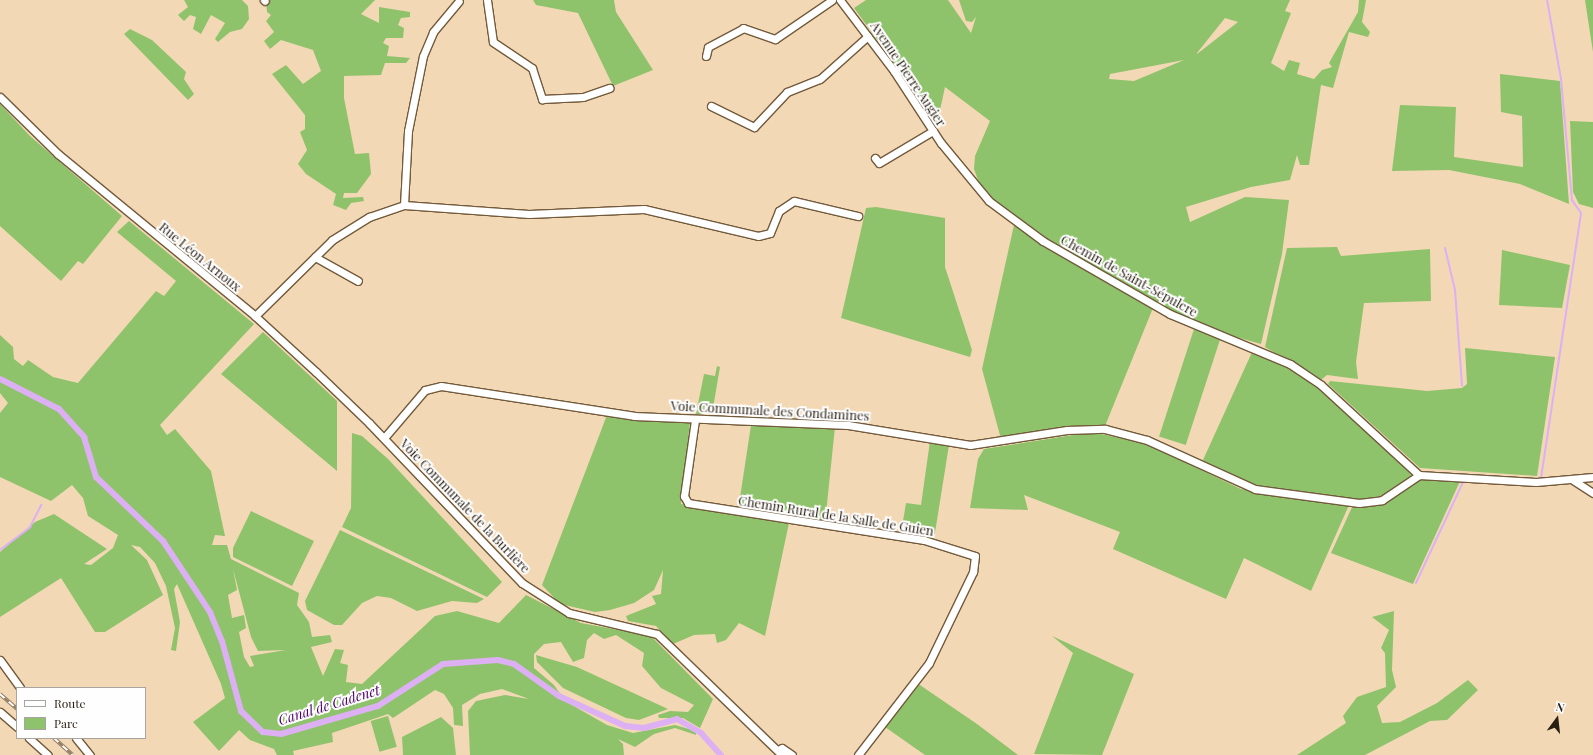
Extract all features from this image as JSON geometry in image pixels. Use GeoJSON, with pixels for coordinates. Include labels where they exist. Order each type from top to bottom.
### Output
{"type":"FeatureCollection","features":[{"type":"Feature","properties":{"kind":"street"},"geometry":{"type":"LineString","coordinates":[[487,0],[493,42],[532,68],[542,99],[583,97],[609,88]]}},
{"type":"Feature","properties":{"kind":"street"},"geometry":{"type":"LineString","coordinates":[[706,56],[708,47],[743,28],[775,39],[832,0]]}},
{"type":"Feature","properties":{"kind":"street","name":"Avenue Pierre Augier"},"geometry":{"type":"LineString","coordinates":[[840,0],[868,36],[955,162]]}},
{"type":"Feature","properties":{"kind":"street"},"geometry":{"type":"LineString","coordinates":[[404,205],[408,131],[423,56],[433,32],[459,2]]}},
{"type":"Feature","properties":{"kind":"street"},"geometry":{"type":"LineString","coordinates":[[711,106],[754,127],[787,92],[820,79],[868,36]]}},
{"type":"Feature","properties":{"kind":"street","name":"Rue Léon Arnoux"},"geometry":{"type":"LineString","coordinates":[[0,97],[58,154],[254,316],[384,438]]}},
{"type":"Feature","properties":{"kind":"street"},"geometry":{"type":"LineString","coordinates":[[875,158],[879,163],[933,131]]}},
{"type":"Feature","properties":{"kind":"street","name":"Chemin de Saint-Sépulcre"},"geometry":{"type":"LineString","coordinates":[[955,162],[989,201],[1065,255],[1170,314],[1261,350],[1321,385],[1419,475]]}},
{"type":"Feature","properties":{"kind":"street"},"geometry":{"type":"LineString","coordinates":[[254,316],[315,257],[351,226],[404,205],[529,214],[644,209],[758,236],[770,233],[779,211],[794,201],[858,216]]}},
{"type":"Feature","properties":{"kind":"street"},"geometry":{"type":"LineString","coordinates":[[315,257],[358,281]]}},
{"type":"Feature","properties":{"kind":"street","name":"Voie Communale des Condamines"},"geometry":{"type":"LineString","coordinates":[[384,438],[422,394],[435,386],[634,416],[695,420],[848,425],[970,444],[1067,430],[1105,429],[1147,440],[1255,489],[1359,503],[1382,500],[1419,475]]}},
{"type":"Feature","properties":{"kind":"street","name":"Chemin Rural de la Salle de Guien"},"geometry":{"type":"LineString","coordinates":[[695,420],[684,496],[688,503],[924,540],[975,556],[973,572],[929,663],[858,755]]}},
{"type":"Feature","properties":{"kind":"street","name":"Voie Communale de la Burlière"},"geometry":{"type":"LineString","coordinates":[[384,438],[464,526],[538,596],[569,613],[657,634],[703,682],[780,752]]}},
{"type":"Feature","properties":{"kind":"street"},"geometry":{"type":"LineString","coordinates":[[1419,475],[1514,481],[1573,480],[1593,477]]}},
{"type":"Feature","properties":{"kind":"street"},"geometry":{"type":"LineString","coordinates":[[1573,480],[1593,492]]}},
{"type":"Feature","properties":{"kind":"street"},"geometry":{"type":"LineString","coordinates":[[0,660],[19,687]]}},
{"type":"Feature","properties":{"kind":"street"},"geometry":{"type":"LineString","coordinates":[[0,712],[16,726]]}},
{"type":"Feature","properties":{"kind":"street"},"geometry":{"type":"LineString","coordinates":[[30,739],[48,755]]}},
{"type":"Feature","properties":{"kind":"street"},"geometry":{"type":"LineString","coordinates":[[77,739],[90,755]]}},
{"type":"Feature","properties":{"kind":"street"},"geometry":{"type":"LineString","coordinates":[[780,752],[782,748],[792,755]]}},
{"type":"Feature","properties":{"kind":"green space"},"geometry":{"type":"Polygon","coordinates":[[[184,0],[242,0],[248,6],[249,19],[242,29],[230,32],[218,42],[215,39],[225,23],[211,15],[201,34],[193,29],[196,17],[190,15],[184,21],[178,15],[188,7],[184,0]]]}},
{"type":"Feature","properties":{"kind":"green space"},"geometry":{"type":"Polygon","coordinates":[[[266,0],[375,0],[361,14],[379,23],[379,7],[410,12],[410,17],[401,18],[398,25],[404,28],[403,38],[386,38],[383,43],[389,46],[387,56],[410,58],[406,63],[385,63],[381,75],[344,76],[344,98],[355,154],[369,153],[371,174],[357,193],[344,193],[343,198],[363,197],[364,201],[351,203],[346,210],[333,205],[336,194],[306,174],[298,164],[307,150],[300,132],[305,129],[305,115],[272,74],[286,65],[303,84],[321,71],[313,50],[281,40],[270,49],[264,41],[274,32],[266,21],[271,15],[267,12],[266,0]]]}},
{"type":"Feature","properties":{"kind":"green space"},"geometry":{"type":"Polygon","coordinates":[[[533,0],[614,0],[616,12],[653,70],[613,86],[578,13],[536,5],[533,0]]]}},
{"type":"Feature","properties":{"kind":"green space"},"geometry":{"type":"Polygon","coordinates":[[[866,0],[948,0],[971,33],[976,17],[972,22],[966,21],[959,0],[1290,0],[1285,11],[1291,13],[1271,63],[1284,71],[1289,60],[1300,63],[1297,74],[1314,79],[1322,70],[1332,67],[1329,63],[1358,12],[1359,0],[1366,0],[1362,22],[1370,32],[1368,37],[1349,32],[1333,88],[1321,85],[1309,165],[1300,165],[1297,155],[1290,180],[1251,187],[1186,207],[1190,222],[1245,197],[1289,200],[1282,254],[1261,344],[1222,333],[1169,311],[1074,258],[982,191],[974,169],[975,156],[990,121],[945,87],[937,124],[930,121],[911,86],[854,8],[866,0]],[[1225,18],[1197,53],[1197,54],[1238,22],[1225,18]],[[1184,60],[1110,74],[1109,79],[1134,81],[1184,60]]]}},
{"type":"Feature","properties":{"kind":"green space"},"geometry":{"type":"Polygon","coordinates":[[[1585,0],[1593,0],[1593,52],[1585,0]]]}},
{"type":"Feature","properties":{"kind":"green space"},"geometry":{"type":"Polygon","coordinates":[[[130,29],[152,40],[186,72],[184,79],[194,94],[188,100],[124,34],[130,29]]]}},
{"type":"Feature","properties":{"kind":"green space"},"geometry":{"type":"Polygon","coordinates":[[[1500,74],[1560,81],[1569,204],[1520,184],[1449,170],[1392,171],[1400,105],[1456,107],[1454,157],[1523,167],[1522,116],[1501,112],[1500,74]]]}},
{"type":"Feature","properties":{"kind":"green space"},"geometry":{"type":"Polygon","coordinates":[[[0,104],[30,136],[122,216],[83,264],[78,261],[61,281],[0,226],[0,104]]]}},
{"type":"Feature","properties":{"kind":"green space"},"geometry":{"type":"Polygon","coordinates":[[[1570,121],[1593,122],[1593,208],[1579,204],[1573,192],[1570,121]]]}},
{"type":"Feature","properties":{"kind":"green space"},"geometry":{"type":"Polygon","coordinates":[[[876,207],[945,218],[945,267],[972,350],[970,357],[841,318],[866,208],[876,207]]]}},
{"type":"Feature","properties":{"kind":"green space"},"geometry":{"type":"Polygon","coordinates":[[[129,221],[254,324],[160,425],[167,435],[175,429],[211,471],[225,536],[215,535],[212,545],[227,545],[231,559],[299,593],[297,605],[309,622],[312,637],[330,635],[332,642],[311,647],[323,676],[335,649],[344,650],[340,663],[348,665],[346,682],[362,684],[435,616],[457,611],[499,623],[526,595],[581,623],[651,636],[713,699],[700,728],[683,718],[659,718],[658,715],[670,711],[688,712],[694,705],[661,688],[642,666],[644,653],[616,635],[604,639],[594,633],[587,640],[584,658],[573,662],[561,642],[544,644],[534,654],[534,668],[554,685],[565,701],[607,725],[633,733],[675,725],[696,731],[696,735],[675,728],[654,734],[635,747],[618,739],[623,744],[624,755],[470,755],[468,711],[476,701],[505,695],[529,699],[502,689],[480,694],[462,705],[463,726],[454,725],[453,708],[444,694],[435,690],[393,718],[388,714],[332,733],[333,742],[293,751],[294,755],[277,755],[274,749],[250,740],[239,730],[219,751],[193,722],[225,698],[221,684],[177,584],[174,589],[180,622],[176,651],[171,650],[175,628],[166,586],[155,563],[140,547],[131,545],[147,560],[163,595],[105,632],[95,632],[61,578],[0,617],[0,552],[35,522],[54,514],[107,549],[84,564],[91,565],[113,548],[118,535],[88,516],[83,498],[72,485],[51,501],[0,477],[0,413],[8,403],[0,393],[0,335],[13,347],[14,359],[23,366],[28,360],[53,377],[78,383],[156,291],[164,296],[176,281],[117,232],[129,221]],[[233,569],[237,590],[228,595],[232,618],[244,615],[246,628],[239,632],[244,657],[250,667],[254,666],[250,656],[286,650],[258,651],[251,637],[233,569]]]}},
{"type":"Feature","properties":{"kind":"green space"},"geometry":{"type":"Polygon","coordinates":[[[1014,225],[1153,308],[1105,426],[1085,425],[1001,439],[982,369],[1014,225]]]}},
{"type":"Feature","properties":{"kind":"green space"},"geometry":{"type":"Polygon","coordinates":[[[1337,247],[1341,256],[1430,249],[1431,301],[1364,303],[1356,362],[1358,379],[1327,375],[1321,380],[1265,347],[1287,248],[1337,247]]]}},
{"type":"Feature","properties":{"kind":"green space"},"geometry":{"type":"Polygon","coordinates":[[[1502,250],[1570,265],[1562,308],[1499,305],[1502,250]]]}},
{"type":"Feature","properties":{"kind":"green space"},"geometry":{"type":"Polygon","coordinates":[[[1194,329],[1221,338],[1186,445],[1159,436],[1194,329]]]}},
{"type":"Feature","properties":{"kind":"green space"},"geometry":{"type":"Polygon","coordinates":[[[263,332],[337,401],[337,471],[221,374],[263,332]]]}},
{"type":"Feature","properties":{"kind":"green space"},"geometry":{"type":"Polygon","coordinates":[[[1465,348],[1555,357],[1537,476],[1420,468],[1328,384],[1330,381],[1427,391],[1462,388],[1467,384],[1465,348]]]}},
{"type":"Feature","properties":{"kind":"green space"},"geometry":{"type":"Polygon","coordinates":[[[1253,350],[1298,372],[1319,387],[1409,469],[1411,476],[1387,494],[1365,500],[1261,488],[1211,469],[1203,460],[1253,350]]]}},
{"type":"Feature","properties":{"kind":"green space"},"geometry":{"type":"Polygon","coordinates":[[[717,366],[720,367],[712,414],[696,414],[704,374],[715,376],[717,366]]]}},
{"type":"Feature","properties":{"kind":"green space"},"geometry":{"type":"Polygon","coordinates":[[[607,415],[690,422],[681,504],[789,523],[765,636],[739,623],[726,640],[717,643],[715,634],[694,635],[673,644],[656,626],[628,621],[626,616],[656,604],[652,596],[661,594],[663,570],[654,590],[634,603],[610,610],[595,612],[560,604],[542,585],[607,415]]]}},
{"type":"Feature","properties":{"kind":"green space"},"geometry":{"type":"Polygon","coordinates":[[[751,425],[835,427],[825,523],[738,511],[751,425]]]}},
{"type":"Feature","properties":{"kind":"green space"},"geometry":{"type":"Polygon","coordinates":[[[1092,432],[1147,444],[1241,489],[1349,505],[1311,591],[1244,558],[1226,599],[1113,549],[1120,532],[1024,495],[1028,510],[970,508],[978,459],[984,449],[1092,432]]]}},
{"type":"Feature","properties":{"kind":"green space"},"geometry":{"type":"Polygon","coordinates":[[[352,433],[362,436],[388,459],[502,582],[487,597],[342,527],[351,508],[352,433]]]}},
{"type":"Feature","properties":{"kind":"green space"},"geometry":{"type":"Polygon","coordinates":[[[930,441],[949,445],[934,539],[901,533],[906,503],[921,505],[930,441]]]}},
{"type":"Feature","properties":{"kind":"green space"},"geometry":{"type":"Polygon","coordinates":[[[1437,476],[1461,479],[1413,584],[1331,553],[1353,505],[1382,503],[1423,479],[1437,476]]]}},
{"type":"Feature","properties":{"kind":"green space"},"geometry":{"type":"Polygon","coordinates":[[[251,511],[314,541],[292,586],[233,557],[233,548],[251,511]]]}},
{"type":"Feature","properties":{"kind":"green space"},"geometry":{"type":"Polygon","coordinates":[[[340,530],[484,599],[477,603],[452,601],[417,611],[391,598],[377,596],[362,603],[342,625],[334,625],[307,610],[305,601],[340,530]]]}},
{"type":"Feature","properties":{"kind":"green space"},"geometry":{"type":"Polygon","coordinates":[[[1394,611],[1392,670],[1396,687],[1377,706],[1382,723],[1400,722],[1437,703],[1468,680],[1478,690],[1447,720],[1430,721],[1365,755],[1297,755],[1346,723],[1343,716],[1357,697],[1386,687],[1385,653],[1381,648],[1389,630],[1372,617],[1394,611]]]}},
{"type":"Feature","properties":{"kind":"green space"},"geometry":{"type":"Polygon","coordinates":[[[1052,636],[1134,674],[1102,755],[1034,754],[1073,653],[1052,636]]]}},
{"type":"Feature","properties":{"kind":"green space"},"geometry":{"type":"Polygon","coordinates":[[[536,655],[577,667],[668,709],[639,720],[626,718],[563,688],[537,662],[536,655]]]}},
{"type":"Feature","properties":{"kind":"green space"},"geometry":{"type":"Polygon","coordinates":[[[917,683],[977,724],[1018,755],[925,755],[885,727],[917,683]]]}},
{"type":"Feature","properties":{"kind":"green space"},"geometry":{"type":"Polygon","coordinates":[[[388,716],[397,747],[380,752],[371,721],[388,716]]]}},
{"type":"Feature","properties":{"kind":"green space"},"geometry":{"type":"Polygon","coordinates":[[[441,717],[453,728],[456,755],[403,755],[402,737],[441,717]]]}},
{"type":"Feature","properties":{"kind":"waterway"},"geometry":{"type":"LineString","coordinates":[[1541,478],[1581,213],[1572,200],[1561,79],[1547,0]]}},
{"type":"Feature","properties":{"kind":"waterway"},"geometry":{"type":"LineString","coordinates":[[1445,248],[1455,290],[1462,386]]}},
{"type":"Feature","properties":{"kind":"waterway","name":"Canal de Cadenet"},"geometry":{"type":"LineString","coordinates":[[0,379],[59,409],[84,437],[96,477],[163,541],[210,612],[222,641],[241,711],[263,732],[281,734],[378,706],[443,664],[498,660],[514,664],[559,696],[625,726],[644,728],[677,719],[701,733],[721,755]]}},
{"type":"Feature","properties":{"kind":"waterway"},"geometry":{"type":"LineString","coordinates":[[1416,583],[1463,482]]}},
{"type":"Feature","properties":{"kind":"waterway"},"geometry":{"type":"LineString","coordinates":[[0,550],[30,527],[41,505]]}},
{"type":"Feature","properties":{"kind":"railway"},"geometry":{"type":"LineString","coordinates":[[0,694],[16,708]]}},
{"type":"Feature","properties":{"kind":"railway"},"geometry":{"type":"LineString","coordinates":[[55,739],[73,755]]}}]}
